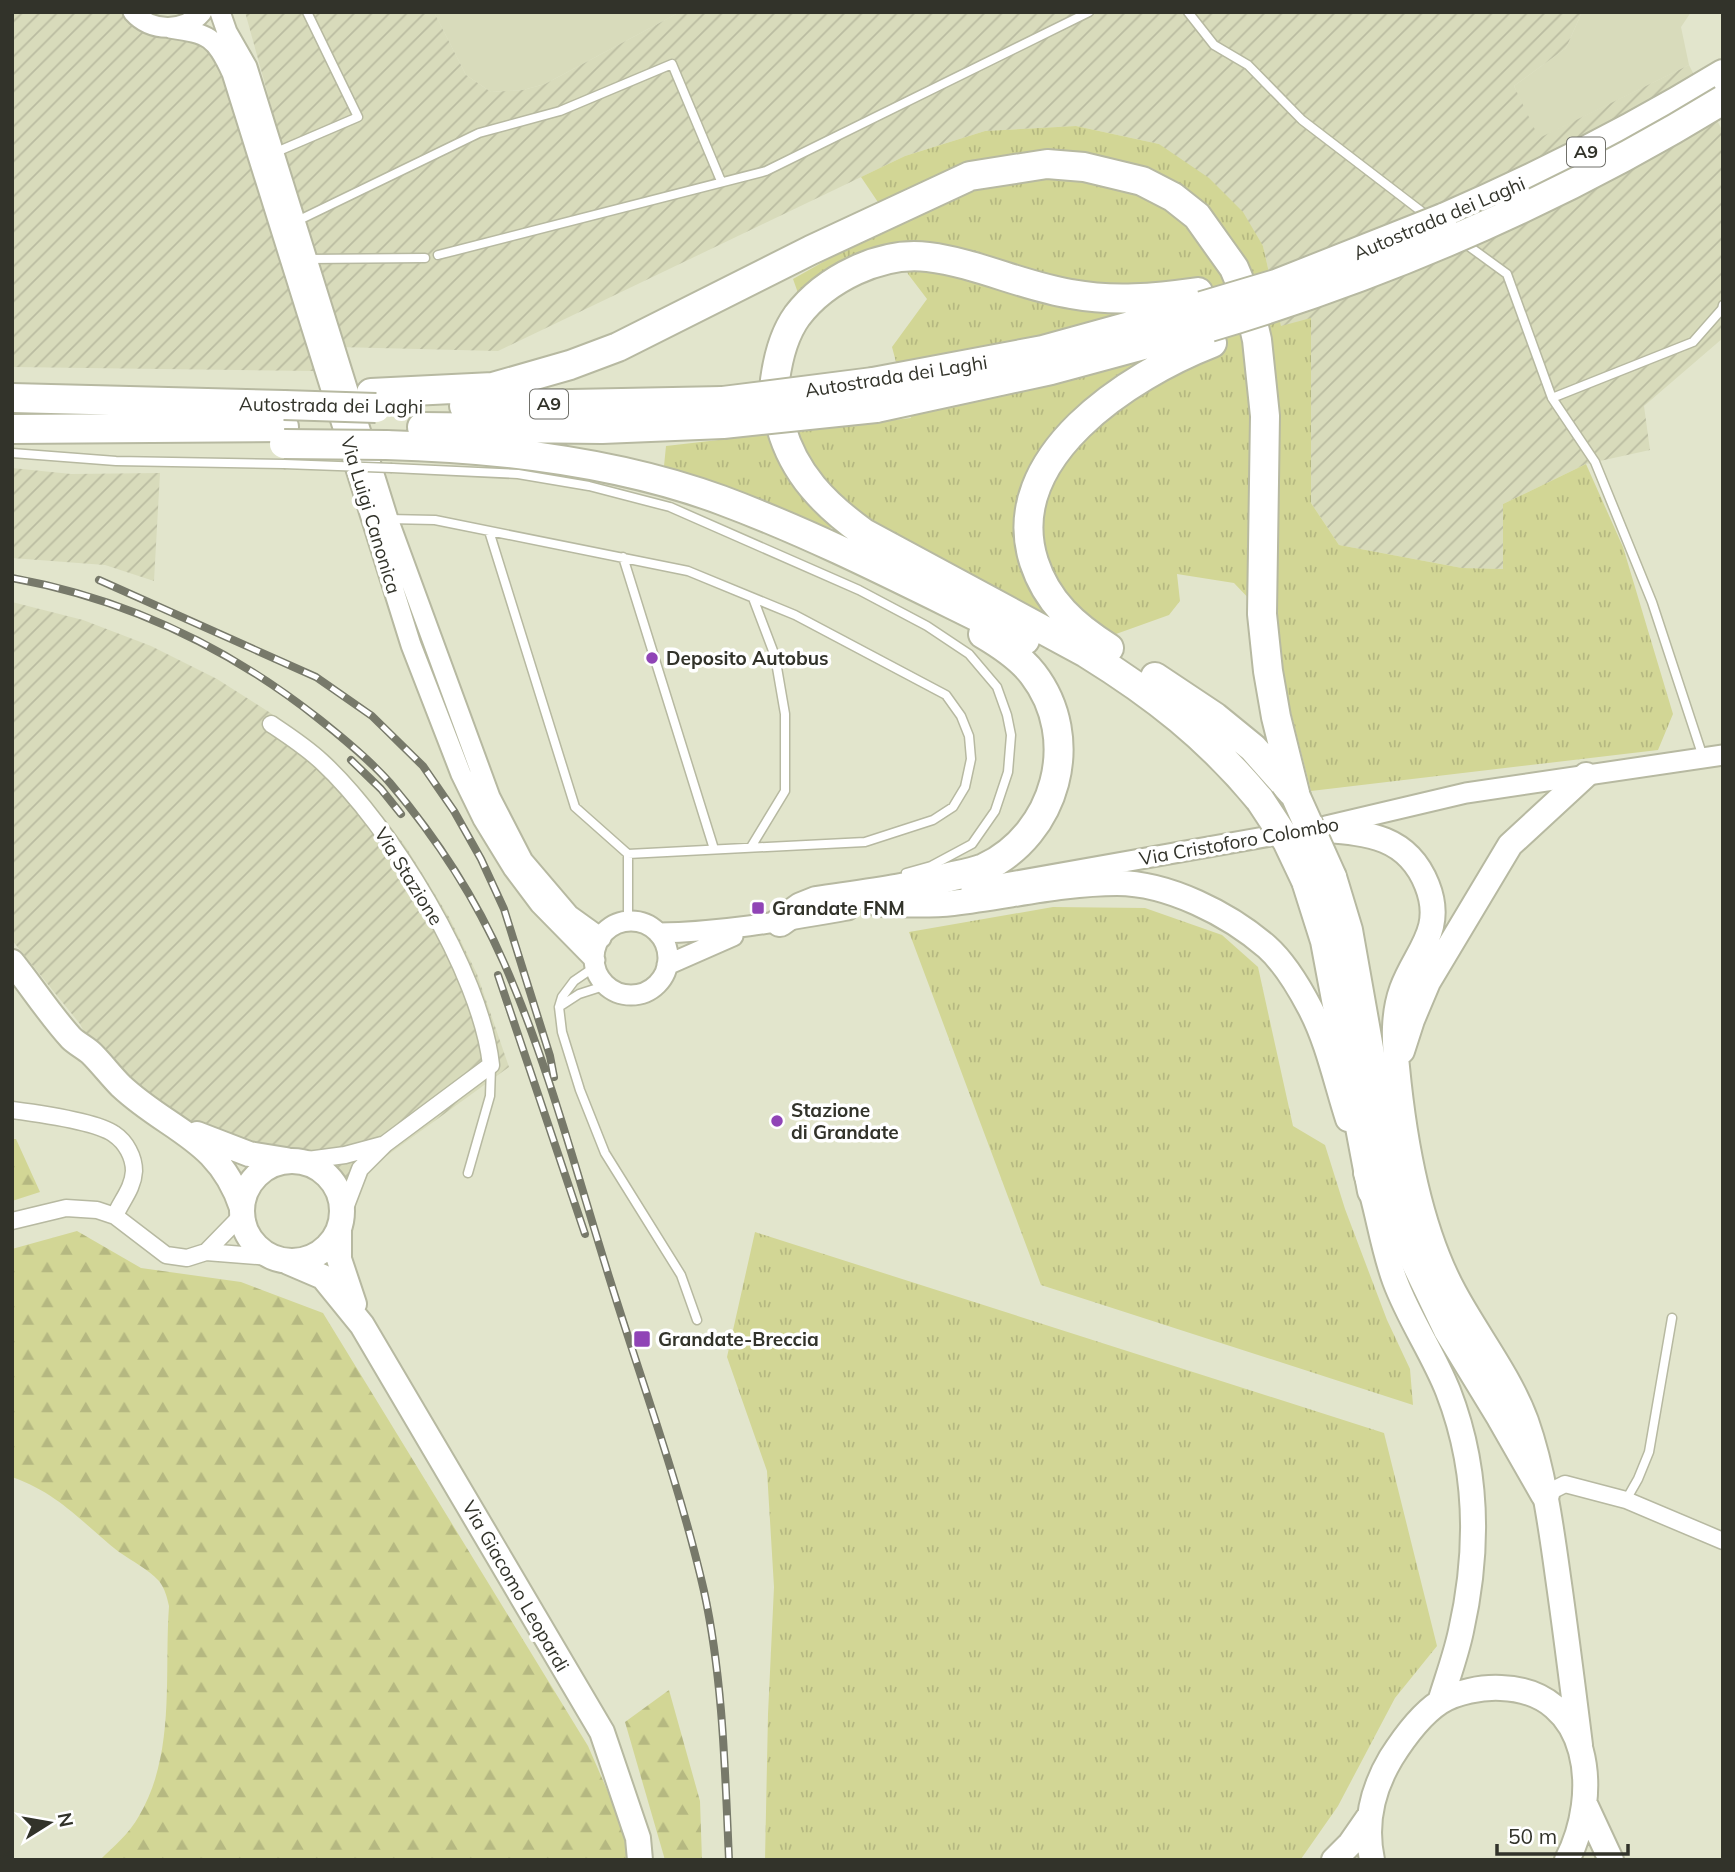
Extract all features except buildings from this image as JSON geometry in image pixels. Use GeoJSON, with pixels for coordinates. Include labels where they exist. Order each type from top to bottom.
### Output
{"type":"FeatureCollection","features":[{"type":"Feature","properties":{"kind":"highway","name":"Autostrada dei Laghi"},"geometry":{"type":"LineString","coordinates":[[1446,230],[1723,74]]}},
{"type":"Feature","properties":{"kind":"highway","name":"Autostrada dei Laghi"},"geometry":{"type":"LineString","coordinates":[[19,429],[284,426],[381,428],[723,412],[875,395],[1051,370],[1205,317],[1295,301],[1446,230],[1593,173],[1723,100]]}},
{"type":"Feature","properties":{"kind":"highway"},"geometry":{"type":"LineString","coordinates":[[381,428],[494,387],[570,365],[618,346],[810,250],[970,176],[1047,164],[1084,167],[1142,181],[1173,197],[1197,216],[1234,268],[1248,301],[1257,340],[1265,416],[1262,614],[1268,671],[1276,717],[1319,879],[1318,912],[1372,1191]]}},
{"type":"Feature","properties":{"kind":"highway"},"geometry":{"type":"LineString","coordinates":[[1296,797],[1253,748],[1215,717],[1099,642],[1053,603],[1040,580],[1031,553],[1029,508],[1036,484],[1053,456],[1075,430],[1132,384],[1189,352],[1205,317],[1273,271],[1446,230]]}},
{"type":"Feature","properties":{"kind":"highway"},"geometry":{"type":"LineString","coordinates":[[1205,317],[1158,298],[1111,300],[1034,287],[958,262],[924,256],[898,258],[867,265],[841,276],[817,295],[797,317],[778,359],[774,386],[776,411],[787,448],[800,473],[842,517],[864,533],[1086,653],[1162,703],[1201,736],[1237,772],[1260,800],[1287,841],[1319,879],[1348,930],[1403,1227],[1420,1272],[1448,1330],[1545,1494]]}},
{"type":"Feature","properties":{"kind":"highway","name":"Autostrada dei Laghi"},"geometry":{"type":"LineString","coordinates":[[24,398],[284,426]]}},
{"type":"Feature","properties":{"kind":"highway"},"geometry":{"type":"LineString","coordinates":[[284,426],[381,428],[455,447],[592,464],[719,499],[827,544],[1041,648],[1201,736]]}},
{"type":"Feature","properties":{"kind":"highway"},"geometry":{"type":"LineString","coordinates":[[767,925],[816,901],[923,885],[984,868],[1022,842],[1048,805],[1059,754],[1058,733],[1052,709],[1033,673],[998,642],[841,559],[827,544]]}},
{"type":"Feature","properties":{"kind":"main road"},"geometry":{"type":"LineString","coordinates":[[1397,1068],[1412,1020],[1428,982],[1510,845],[1586,775]]}},
{"type":"Feature","properties":{"kind":"main road"},"geometry":{"type":"LineString","coordinates":[[1312,829],[1363,833],[1388,840],[1403,850],[1418,866],[1432,905],[1429,939],[1408,974],[1396,1014],[1394,1035],[1397,1068],[1409,1147],[1425,1218],[1452,1289],[1504,1377],[1526,1422],[1545,1494],[1586,1784],[1581,1826],[1567,1860]]}},
{"type":"Feature","properties":{"kind":"main road"},"geometry":{"type":"LineString","coordinates":[[878,893],[949,904],[1119,883],[1167,891],[1237,924],[1268,949],[1291,977],[1311,1010],[1324,1042],[1372,1191],[1395,1281],[1449,1392],[1469,1460],[1473,1497],[1470,1585],[1461,1633],[1440,1702]]}},
{"type":"Feature","properties":{"kind":"main road","name":"Via Giacomo Leopardi"},"geometry":{"type":"LineString","coordinates":[[12,946],[80,1031],[90,1053]]}},
{"type":"Feature","properties":{"kind":"main road","name":"Via Giacomo Leopardi"},"geometry":{"type":"LineString","coordinates":[[12,962],[72,1039],[136,1099],[174,1124],[210,1153],[226,1171],[248,1237],[258,1249],[323,1277],[362,1325],[602,1732],[638,1838],[640,1860]]}},
{"type":"Feature","properties":{"kind":"main road","name":"Via Giacomo Leopardi"},"geometry":{"type":"LineString","coordinates":[[174,1124],[249,1154],[294,1161],[323,1171],[334,1183],[341,1198],[339,1259],[362,1325]]}},
{"type":"Feature","properties":{"kind":"main road"},"geometry":{"type":"LineString","coordinates":[[241,1212],[244,1195],[252,1180],[263,1170],[294,1161]]}},
{"type":"Feature","properties":{"kind":"main road"},"geometry":{"type":"LineString","coordinates":[[279,1260],[307,1260],[324,1251],[341,1223]]}},
{"type":"Feature","properties":{"kind":"main road"},"geometry":{"type":"LineString","coordinates":[[1334,1860],[1350,1844],[1368,1818],[1377,1790],[1394,1754],[1417,1724],[1440,1702],[1489,1687],[1516,1688],[1541,1696],[1555,1706],[1567,1720],[1580,1745]]}},
{"type":"Feature","properties":{"kind":"main road"},"geometry":{"type":"LineString","coordinates":[[1585,1804],[1611,1860]]}},
{"type":"Feature","properties":{"kind":"main road"},"geometry":{"type":"LineString","coordinates":[[1368,1818],[1372,1860]]}},
{"type":"Feature","properties":{"kind":"street","name":"Via Luigi Canonica"},"geometry":{"type":"LineString","coordinates":[[133,12],[153,26],[204,35],[214,41],[232,73],[411,645],[461,774],[483,819],[513,868],[540,904],[595,963],[607,985]]}},
{"type":"Feature","properties":{"kind":"street"},"geometry":{"type":"LineString","coordinates":[[170,28],[186,24],[202,12]]}},
{"type":"Feature","properties":{"kind":"street","name":"Via Luigi Canonica"},"geometry":{"type":"LineString","coordinates":[[220,12],[247,67],[388,519],[490,797],[523,861],[569,915],[601,938]]}},
{"type":"Feature","properties":{"kind":"street","name":"Via Stazione"},"geometry":{"type":"LineString","coordinates":[[271,724],[297,741],[347,787],[416,883],[438,919],[480,1014],[489,1044],[491,1065]]}},
{"type":"Feature","properties":{"kind":"street","name":"Via Cristoforo Colombo"},"geometry":{"type":"LineString","coordinates":[[667,965],[696,951],[767,925],[878,893],[1312,829],[1466,793],[1723,755]]}},
{"type":"Feature","properties":{"kind":"street"},"geometry":{"type":"LineString","coordinates":[[595,963],[596,948],[601,938],[617,923],[628,921],[650,926],[665,942],[667,965],[657,984],[639,994],[622,993],[607,985]]}},
{"type":"Feature","properties":{"kind":"street","name":"Via Cristoforo Colombo"},"geometry":{"type":"LineString","coordinates":[[658,933],[706,932],[767,925]]}},
{"type":"Feature","properties":{"kind":"street"},"geometry":{"type":"LineString","coordinates":[[341,1223],[360,1169],[384,1144],[491,1065]]}},
{"type":"Feature","properties":{"kind":"street"},"geometry":{"type":"LineString","coordinates":[[12,1110],[85,1124],[113,1133],[126,1145],[133,1160],[134,1173],[129,1191],[115,1216]]}},
{"type":"Feature","properties":{"kind":"street"},"geometry":{"type":"LineString","coordinates":[[294,1161],[345,1155],[384,1144]]}},
{"type":"Feature","properties":{"kind":"street"},"geometry":{"type":"LineString","coordinates":[[12,1222],[66,1208],[97,1210],[115,1216],[166,1255],[187,1258],[206,1252],[279,1260]]}},
{"type":"Feature","properties":{"kind":"street"},"geometry":{"type":"LineString","coordinates":[[206,1252],[241,1212]]}},
{"type":"Feature","properties":{"kind":"street"},"geometry":{"type":"LineString","coordinates":[[1545,1494],[1565,1484],[1626,1500],[1723,1541]]}},
{"type":"Feature","properties":{"kind":"lane"},"geometry":{"type":"LineString","coordinates":[[274,153],[358,117],[307,12]]}},
{"type":"Feature","properties":{"kind":"lane"},"geometry":{"type":"LineString","coordinates":[[438,255],[766,171],[1089,12]]}},
{"type":"Feature","properties":{"kind":"lane"},"geometry":{"type":"LineString","coordinates":[[1188,12],[1214,45],[1248,65],[1302,120],[1507,274],[1552,398],[1595,463],[1652,602],[1703,757]]}},
{"type":"Feature","properties":{"kind":"lane"},"geometry":{"type":"LineString","coordinates":[[295,222],[480,133],[560,111],[672,64],[721,181]]}},
{"type":"Feature","properties":{"kind":"lane"},"geometry":{"type":"LineString","coordinates":[[307,259],[425,258]]}},
{"type":"Feature","properties":{"kind":"lane"},"geometry":{"type":"LineString","coordinates":[[1552,398],[1693,342],[1723,305]]}},
{"type":"Feature","properties":{"kind":"lane"},"geometry":{"type":"LineString","coordinates":[[12,453],[116,461],[284,426]]}},
{"type":"Feature","properties":{"kind":"lane"},"geometry":{"type":"LineString","coordinates":[[381,428],[518,474],[589,486],[670,507],[859,590],[927,626],[969,654],[997,687],[1007,715],[1011,735],[1008,772],[1000,798],[995,811],[972,844],[931,866],[892,878]]}},
{"type":"Feature","properties":{"kind":"lane"},"geometry":{"type":"LineString","coordinates":[[388,519],[435,520],[688,571],[795,615],[946,695],[961,716],[969,736],[971,759],[965,787],[953,807],[933,820],[865,842],[628,854],[575,807],[489,531]]}},
{"type":"Feature","properties":{"kind":"lane"},"geometry":{"type":"LineString","coordinates":[[623,557],[714,849]]}},
{"type":"Feature","properties":{"kind":"lane"},"geometry":{"type":"LineString","coordinates":[[751,847],[785,791],[785,714],[775,656],[753,597]]}},
{"type":"Feature","properties":{"kind":"lane"},"geometry":{"type":"LineString","coordinates":[[628,854],[628,921]]}},
{"type":"Feature","properties":{"kind":"lane"},"geometry":{"type":"LineString","coordinates":[[816,901],[878,893]]}},
{"type":"Feature","properties":{"kind":"lane"},"geometry":{"type":"LineString","coordinates":[[595,963],[569,987],[559,1007],[562,1032],[580,1090],[605,1153],[681,1275],[697,1320]]}},
{"type":"Feature","properties":{"kind":"lane"},"geometry":{"type":"LineString","coordinates":[[559,1007],[579,994],[607,985]]}},
{"type":"Feature","properties":{"kind":"lane","name":"Via Stazione"},"geometry":{"type":"LineString","coordinates":[[468,1173],[490,1096],[491,1065]]}},
{"type":"Feature","properties":{"kind":"lane"},"geometry":{"type":"LineString","coordinates":[[1626,1500],[1639,1479],[1649,1452],[1672,1318]]}},
{"type":"Feature","properties":{"kind":"shaded area"},"geometry":{"type":"Polygon","coordinates":[[[12,12],[126,12],[199,39],[215,54],[314,371],[12,367],[12,12]]]}},
{"type":"Feature","properties":{"kind":"shaded area"},"geometry":{"type":"Polygon","coordinates":[[[245,12],[434,12],[466,75],[491,92],[523,90],[545,84],[680,12],[1582,12],[1566,48],[1514,86],[1539,138],[1689,65],[1723,132],[1723,338],[1644,406],[1650,450],[1586,464],[1503,504],[1503,569],[1462,568],[1339,545],[1311,503],[1311,319],[1281,327],[1263,246],[1159,144],[1076,126],[985,131],[905,156],[498,351],[338,347],[245,12]]]}},
{"type":"Feature","properties":{"kind":"shaded area"},"geometry":{"type":"Polygon","coordinates":[[[434,12],[680,12],[545,84],[523,90],[491,92],[466,75],[434,12]]]}},
{"type":"Feature","properties":{"kind":"shaded area"},"geometry":{"type":"Polygon","coordinates":[[[1582,12],[1691,12],[1681,27],[1689,65],[1538,139],[1514,86],[1566,48],[1582,12]]]}},
{"type":"Feature","properties":{"kind":"shaded area"},"geometry":{"type":"Polygon","coordinates":[[[12,468],[71,474],[160,473],[154,581],[105,565],[12,558],[12,468]]]}},
{"type":"Feature","properties":{"kind":"shaded area"},"geometry":{"type":"Polygon","coordinates":[[[12,602],[83,620],[151,646],[217,679],[269,712],[318,748],[366,795],[406,847],[449,917],[477,974],[509,1067],[385,1157],[361,1178],[344,1199],[337,1182],[324,1168],[298,1157],[175,1121],[94,1051],[80,1024],[12,940],[12,602]]]}},
{"type":"Feature","properties":{"kind":"green space"},"geometry":{"type":"Polygon","coordinates":[[[1076,126],[1159,144],[1209,178],[1243,212],[1263,246],[1281,326],[1311,318],[1311,503],[1339,545],[1462,568],[1503,569],[1503,504],[1586,464],[1623,547],[1673,714],[1658,750],[1311,791],[1287,697],[1276,627],[1234,583],[1177,574],[1180,601],[1169,615],[1116,634],[1051,623],[857,521],[825,529],[664,466],[666,446],[911,418],[892,347],[927,299],[908,274],[901,247],[855,257],[798,293],[793,279],[892,223],[861,177],[905,156],[985,131],[1076,126]]]}},
{"type":"Feature","properties":{"kind":"green space"},"geometry":{"type":"Polygon","coordinates":[[[1053,907],[1145,908],[1222,935],[1258,967],[1293,1126],[1325,1145],[1345,1209],[1387,1320],[1410,1369],[1413,1405],[1041,1285],[909,932],[1053,907]]]}},
{"type":"Feature","properties":{"kind":"green space"},"geometry":{"type":"Polygon","coordinates":[[[12,1139],[16,1139],[40,1192],[12,1201],[12,1139]]]}},
{"type":"Feature","properties":{"kind":"green space"},"geometry":{"type":"Polygon","coordinates":[[[77,1231],[141,1268],[241,1282],[323,1313],[588,1746],[625,1831],[628,1860],[100,1860],[121,1840],[139,1816],[151,1792],[159,1766],[166,1714],[169,1606],[163,1587],[150,1573],[119,1552],[70,1510],[44,1492],[12,1477],[12,1249],[77,1231]]]}},
{"type":"Feature","properties":{"kind":"green space"},"geometry":{"type":"Polygon","coordinates":[[[755,1232],[1384,1433],[1437,1646],[1395,1698],[1338,1806],[1301,1859],[765,1860],[774,1587],[767,1471],[727,1357],[755,1232]]]}},
{"type":"Feature","properties":{"kind":"green space"},"geometry":{"type":"Polygon","coordinates":[[[669,1690],[700,1801],[702,1860],[665,1860],[625,1722],[669,1690]]]}},
{"type":"Feature","properties":{"kind":"railway"},"geometry":{"type":"LineString","coordinates":[[12,578],[96,599],[174,629],[212,648],[284,693],[346,741],[390,783],[423,824],[481,915],[520,1001],[548,1080],[694,1552],[710,1624],[719,1691],[729,1860]]}},
{"type":"Feature","properties":{"kind":"railway"},"geometry":{"type":"LineString","coordinates":[[99,580],[316,677],[372,716],[423,766],[454,811],[481,859],[504,909],[550,1056],[554,1077]]}},
{"type":"Feature","properties":{"kind":"railway"},"geometry":{"type":"LineString","coordinates":[[351,760],[381,789],[401,814]]}},
{"type":"Feature","properties":{"kind":"railway"},"geometry":{"type":"LineString","coordinates":[[498,975],[585,1234]]}},
{"type":"Feature","properties":{"kind":"place","name":"Deposito Autobus"},"geometry":{"type":"Point","coordinates":[652,658]}},
{"type":"Feature","properties":{"kind":"place","name":"Grandate FNM"},"geometry":{"type":"Point","coordinates":[758,908]}},
{"type":"Feature","properties":{"kind":"place","name":"Stazione di Grandate"},"geometry":{"type":"Point","coordinates":[777,1121]}},
{"type":"Feature","properties":{"kind":"place","name":"Grandate-Breccia"},"geometry":{"type":"Point","coordinates":[642,1339]}}]}
